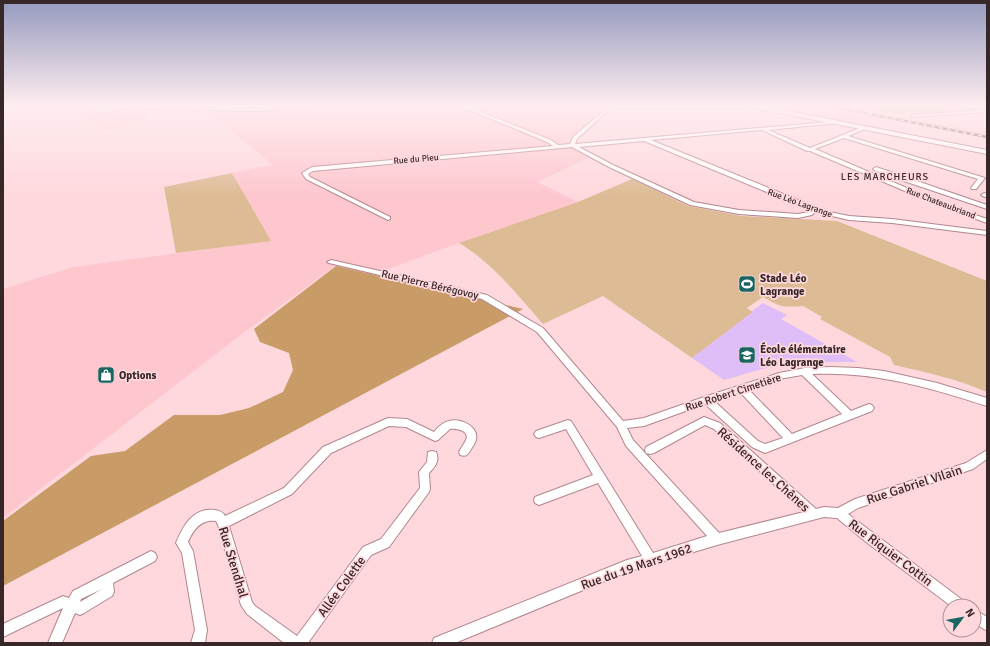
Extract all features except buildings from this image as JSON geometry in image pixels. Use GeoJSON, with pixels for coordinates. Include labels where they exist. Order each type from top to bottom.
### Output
{"type":"FeatureCollection","features":[{"type":"Feature","properties":{"kind":"main road"},"geometry":{"type":"LineString","coordinates":[[910,136],[987,152]]}},
{"type":"Feature","properties":{"kind":"street"},"geometry":{"type":"LineString","coordinates":[[537,136],[552,142],[556,146]]}},
{"type":"Feature","properties":{"kind":"street"},"geometry":{"type":"LineString","coordinates":[[577,136],[572,145],[605,163],[692,204],[739,212],[798,216],[810,214],[814,210]]}},
{"type":"Feature","properties":{"kind":"street","name":"Rue du Pieu"},"geometry":{"type":"LineString","coordinates":[[388,218],[308,178],[306,174],[312,169],[680,136]]}},
{"type":"Feature","properties":{"kind":"street","name":"Rue Chateaubriand"},"geometry":{"type":"LineString","coordinates":[[779,136],[809,150],[946,206],[987,221]]}},
{"type":"Feature","properties":{"kind":"street"},"geometry":{"type":"LineString","coordinates":[[809,150],[844,136]]}},
{"type":"Feature","properties":{"kind":"street"},"geometry":{"type":"LineString","coordinates":[[844,136],[982,178],[974,188]]}},
{"type":"Feature","properties":{"kind":"street","name":"Rue Léo Lagrange"},"geometry":{"type":"LineString","coordinates":[[646,139],[814,210],[849,218],[892,221],[987,233]]}},
{"type":"Feature","properties":{"kind":"street"},"geometry":{"type":"LineString","coordinates":[[876,168],[891,175],[987,207]]}},
{"type":"Feature","properties":{"kind":"street","name":"Rue Pierre Bérégovoy"},"geometry":{"type":"LineString","coordinates":[[331,262],[484,296],[540,330],[620,425],[628,443],[717,539]]}},
{"type":"Feature","properties":{"kind":"street"},"geometry":{"type":"LineString","coordinates":[[804,372],[850,416]]}},
{"type":"Feature","properties":{"kind":"street","name":"Rue Robert Cimetière"},"geometry":{"type":"LineString","coordinates":[[620,425],[644,422],[779,376],[804,372],[853,372],[901,378],[933,385],[987,402]]}},
{"type":"Feature","properties":{"kind":"street"},"geometry":{"type":"LineString","coordinates":[[742,388],[790,438]]}},
{"type":"Feature","properties":{"kind":"street"},"geometry":{"type":"LineString","coordinates":[[707,400],[761,448],[765,448],[869,408]]}},
{"type":"Feature","properties":{"kind":"street"},"geometry":{"type":"LineString","coordinates":[[224,523],[288,491],[327,450],[388,422],[398,420],[411,424],[435,437],[442,429],[450,424],[461,425],[471,434],[471,440],[464,452]]}},
{"type":"Feature","properties":{"kind":"street","name":"Résidence les Chênes"},"geometry":{"type":"LineString","coordinates":[[650,450],[704,421],[718,426],[814,515]]}},
{"type":"Feature","properties":{"kind":"street"},"geometry":{"type":"LineString","coordinates":[[539,434],[568,424],[650,559]]}},
{"type":"Feature","properties":{"kind":"street","name":"Rue Gabriel Vilain"},"geometry":{"type":"LineString","coordinates":[[840,513],[855,504],[969,466],[987,454]]}},
{"type":"Feature","properties":{"kind":"street","name":"Allée Colette"},"geometry":{"type":"LineString","coordinates":[[300,643],[367,551],[385,543],[425,489],[424,472],[432,463],[432,455]]}},
{"type":"Feature","properties":{"kind":"street"},"geometry":{"type":"LineString","coordinates":[[540,500],[600,477]]}},
{"type":"Feature","properties":{"kind":"street","name":"Rue du 19 Mars 1962"},"geometry":{"type":"LineString","coordinates":[[439,643],[612,571],[717,539],[824,512],[840,513]]}},
{"type":"Feature","properties":{"kind":"street","name":"Rue Riquier Cottin"},"geometry":{"type":"LineString","coordinates":[[840,513],[870,538],[951,598]]}},
{"type":"Feature","properties":{"kind":"street","name":"Rue Stendhal"},"geometry":{"type":"LineString","coordinates":[[198,643],[201,630],[186,552],[182,542],[190,526],[201,517],[210,514],[219,516],[224,523],[247,605],[251,610],[295,643]]}},
{"type":"Feature","properties":{"kind":"street"},"geometry":{"type":"LineString","coordinates":[[55,643],[77,595],[151,557]]}},
{"type":"Feature","properties":{"kind":"street"},"geometry":{"type":"LineString","coordinates":[[3,631],[63,602],[72,605]]}},
{"type":"Feature","properties":{"kind":"shaded area"},"geometry":{"type":"Polygon","coordinates":[[[238,136],[573,136],[568,141],[590,157],[537,182],[578,202],[372,275],[335,266],[238,337],[3,518],[3,289],[73,267],[270,241],[232,173],[273,165],[238,136]]]}},
{"type":"Feature","properties":{"kind":"shaded area"},"geometry":{"type":"Polygon","coordinates":[[[232,173],[271,241],[176,253],[164,187],[232,173]]]}},
{"type":"Feature","properties":{"kind":"shaded area","name":"Stade Léo Lagrange"},"geometry":{"type":"Polygon","coordinates":[[[632,179],[688,206],[741,216],[837,221],[987,281],[987,392],[976,387],[929,373],[894,365],[890,357],[820,319],[822,317],[803,306],[782,306],[763,297],[747,308],[753,312],[692,358],[603,296],[543,324],[494,270],[459,243],[578,202],[632,179]]]}},
{"type":"Feature","properties":{"kind":"shaded area"},"geometry":{"type":"Polygon","coordinates":[[[336,266],[523,309],[3,586],[3,521],[91,456],[125,451],[174,415],[220,415],[249,408],[283,392],[293,370],[289,353],[260,342],[254,329],[336,266]]]}},
{"type":"Feature","properties":{"kind":"railway"},"geometry":{"type":"LineString","coordinates":[[983,136],[987,137]]}},
{"type":"Feature","properties":{"kind":"place","name":"Stade Léo Lagrange"},"geometry":{"type":"Point","coordinates":[747,284]}},
{"type":"Feature","properties":{"kind":"place","name":"École élémentaire Léo Lagrange"},"geometry":{"type":"Point","coordinates":[747,355]}},
{"type":"Feature","properties":{"kind":"place","name":"Options"},"geometry":{"type":"Point","coordinates":[106,375]}},
{"type":"Feature","properties":{"kind":"district","name":"LES MARCHEURS"},"geometry":{"type":"Point","coordinates":[885,176]}}]}
